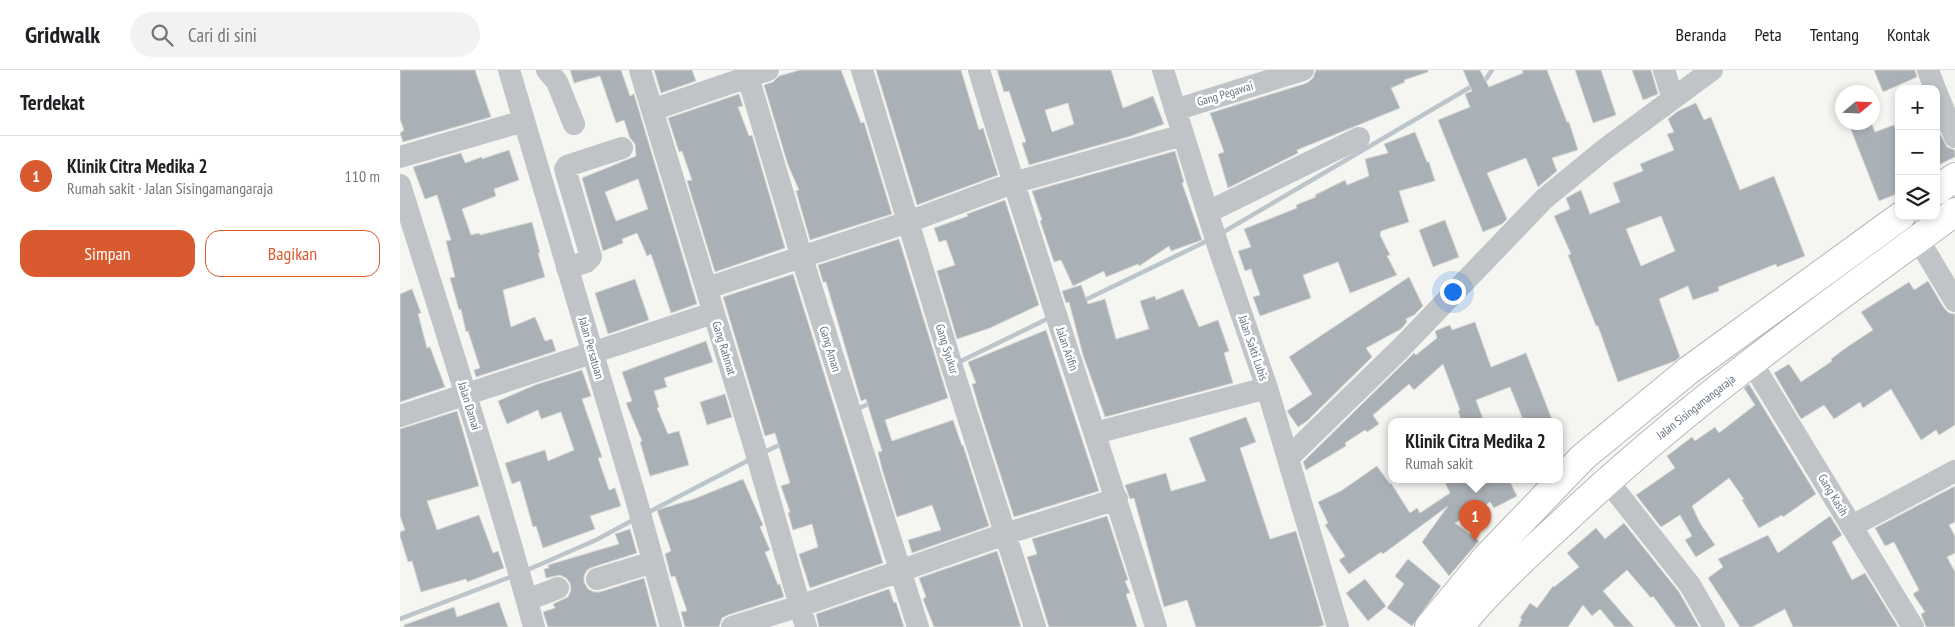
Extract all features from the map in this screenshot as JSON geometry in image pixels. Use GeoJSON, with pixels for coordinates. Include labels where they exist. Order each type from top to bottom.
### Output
{"type":"FeatureCollection","features":[{"type":"Feature","properties":{"kind":"main road"},"geometry":{"type":"LineString","coordinates":[[1940,188],[1955,177]]}},
{"type":"Feature","properties":{"kind":"main road","name":"Jalan Sisingamangaraja"},"geometry":{"type":"LineString","coordinates":[[1459,627],[1509,572],[1607,480],[1678,420],[1955,212]]}},
{"type":"Feature","properties":{"kind":"main road"},"geometry":{"type":"LineString","coordinates":[[1563,478],[1583,457],[1689,370],[1895,220]]}},
{"type":"Feature","properties":{"kind":"main road"},"geometry":{"type":"LineString","coordinates":[[1429,627],[1486,558],[1558,483]]}},
{"type":"Feature","properties":{"kind":"street","name":"Jalan Persatuan"},"geometry":{"type":"LineString","coordinates":[[508,70],[636,499],[671,627]]}},
{"type":"Feature","properties":{"kind":"street"},"geometry":{"type":"LineString","coordinates":[[547,70],[557,82],[574,124]]}},
{"type":"Feature","properties":{"kind":"street","name":"Gang Rahmat"},"geometry":{"type":"LineString","coordinates":[[640,70],[753,442],[806,627]]}},
{"type":"Feature","properties":{"kind":"street","name":"Gang Syukur"},"geometry":{"type":"LineString","coordinates":[[862,70],[950,360],[1035,627]]}},
{"type":"Feature","properties":{"kind":"street","name":"Jalan Arifin"},"geometry":{"type":"LineString","coordinates":[[979,70],[1059,326],[1118,499],[1156,627]]}},
{"type":"Feature","properties":{"kind":"street","name":"Jalan Sakti Lubis"},"geometry":{"type":"LineString","coordinates":[[1163,70],[1288,458],[1337,627]]}},
{"type":"Feature","properties":{"kind":"street","name":"Gang Pegawai"},"geometry":{"type":"LineString","coordinates":[[1175,110],[1303,70]]}},
{"type":"Feature","properties":{"kind":"street"},"geometry":{"type":"LineString","coordinates":[[1664,70],[1674,98]]}},
{"type":"Feature","properties":{"kind":"street"},"geometry":{"type":"LineString","coordinates":[[1288,458],[1400,349],[1544,199],[1605,150],[1712,70]]}},
{"type":"Feature","properties":{"kind":"street"},"geometry":{"type":"LineString","coordinates":[[1928,70],[1934,85]]}},
{"type":"Feature","properties":{"kind":"street"},"geometry":{"type":"LineString","coordinates":[[652,110],[754,72]]}},
{"type":"Feature","properties":{"kind":"street","name":"Gang Aman"},"geometry":{"type":"LineString","coordinates":[[754,72],[802,258],[918,627]]}},
{"type":"Feature","properties":{"kind":"street"},"geometry":{"type":"LineString","coordinates":[[1940,100],[1955,137]]}},
{"type":"Feature","properties":{"kind":"street"},"geometry":{"type":"LineString","coordinates":[[400,157],[524,121]]}},
{"type":"Feature","properties":{"kind":"street"},"geometry":{"type":"LineString","coordinates":[[707,288],[908,222],[1013,183],[1183,135]]}},
{"type":"Feature","properties":{"kind":"street"},"geometry":{"type":"LineString","coordinates":[[1210,216],[1359,138]]}},
{"type":"Feature","properties":{"kind":"street"},"geometry":{"type":"LineString","coordinates":[[567,268],[586,262],[591,257],[565,169],[568,166],[622,148]]}},
{"type":"Feature","properties":{"kind":"street","name":"Jalan Damai"},"geometry":{"type":"LineString","coordinates":[[400,186],[466,394],[517,562],[534,627]]}},
{"type":"Feature","properties":{"kind":"street"},"geometry":{"type":"LineString","coordinates":[[1918,239],[1955,301]]}},
{"type":"Feature","properties":{"kind":"street"},"geometry":{"type":"LineString","coordinates":[[400,416],[713,313]]}},
{"type":"Feature","properties":{"kind":"street","name":"Gang Kasih"},"geometry":{"type":"LineString","coordinates":[[1752,363],[1913,627]]}},
{"type":"Feature","properties":{"kind":"street"},"geometry":{"type":"LineString","coordinates":[[1095,433],[1266,388]]}},
{"type":"Feature","properties":{"kind":"street"},"geometry":{"type":"LineString","coordinates":[[1852,526],[1955,472]]}},
{"type":"Feature","properties":{"kind":"street"},"geometry":{"type":"LineString","coordinates":[[1607,480],[1690,585],[1714,627]]}},
{"type":"Feature","properties":{"kind":"street"},"geometry":{"type":"LineString","coordinates":[[732,627],[800,606],[1005,534],[1118,499]]}},
{"type":"Feature","properties":{"kind":"street"},"geometry":{"type":"LineString","coordinates":[[597,578],[653,562]]}},
{"type":"Feature","properties":{"kind":"street"},"geometry":{"type":"LineString","coordinates":[[525,593],[558,588]]}},
{"type":"Feature","properties":{"kind":"building"},"geometry":{"type":"Polygon","coordinates":[[[400,70],[475,70],[491,117],[403,142],[400,133],[404,130],[400,119],[400,70]]]}},
{"type":"Feature","properties":{"kind":"building"},"geometry":{"type":"Polygon","coordinates":[[[570,70],[621,70],[630,96],[634,94],[697,304],[671,313],[651,254],[647,256],[637,233],[622,239],[623,243],[603,251],[582,178],[636,156],[635,144],[630,138],[624,120],[616,123],[600,76],[574,83],[570,70]],[[638,179],[605,192],[616,221],[648,209],[638,179]]]}},
{"type":"Feature","properties":{"kind":"building"},"geometry":{"type":"Polygon","coordinates":[[[654,70],[692,70],[696,81],[661,93],[654,70]]]}},
{"type":"Feature","properties":{"kind":"building"},"geometry":{"type":"Polygon","coordinates":[[[800,70],[841,70],[861,123],[864,122],[892,214],[810,240],[796,191],[799,190],[788,165],[764,85],[773,82],[779,76],[800,70]]]}},
{"type":"Feature","properties":{"kind":"building"},"geometry":{"type":"Polygon","coordinates":[[[876,70],[961,70],[979,130],[983,128],[998,175],[917,205],[876,70]]]}},
{"type":"Feature","properties":{"kind":"building"},"geometry":{"type":"Polygon","coordinates":[[[997,70],[1111,70],[1123,108],[1153,96],[1164,124],[1131,136],[1029,165],[1022,143],[1026,142],[1009,91],[1004,92],[997,70]],[[1068,103],[1045,110],[1052,132],[1074,124],[1068,103]]]}},
{"type":"Feature","properties":{"kind":"building"},"geometry":{"type":"Polygon","coordinates":[[[1316,70],[1428,70],[1428,72],[1404,80],[1405,82],[1391,88],[1400,108],[1297,150],[1298,153],[1228,188],[1218,154],[1224,152],[1210,113],[1307,83],[1313,78],[1316,70]]]}},
{"type":"Feature","properties":{"kind":"building"},"geometry":{"type":"Polygon","coordinates":[[[1463,70],[1480,70],[1489,87],[1523,73],[1522,70],[1547,70],[1567,122],[1569,122],[1578,150],[1552,158],[1557,171],[1538,187],[1526,158],[1487,173],[1507,219],[1502,224],[1483,232],[1438,120],[1470,107],[1465,94],[1472,91],[1463,70]]]}},
{"type":"Feature","properties":{"kind":"building"},"geometry":{"type":"Polygon","coordinates":[[[1575,70],[1601,70],[1616,115],[1593,123],[1575,70]]]}},
{"type":"Feature","properties":{"kind":"building"},"geometry":{"type":"Polygon","coordinates":[[[1632,70],[1651,70],[1658,94],[1643,100],[1632,70]]]}},
{"type":"Feature","properties":{"kind":"building"},"geometry":{"type":"Polygon","coordinates":[[[1874,70],[1915,70],[1917,77],[1895,85],[1883,92],[1874,70]]]}},
{"type":"Feature","properties":{"kind":"building"},"geometry":{"type":"Polygon","coordinates":[[[739,94],[743,106],[738,107],[749,136],[752,135],[785,248],[715,272],[687,181],[692,180],[682,151],[679,152],[668,118],[739,94]]]}},
{"type":"Feature","properties":{"kind":"building"},"geometry":{"type":"Polygon","coordinates":[[[1696,103],[1704,120],[1711,117],[1740,190],[1774,176],[1805,256],[1777,267],[1776,264],[1718,287],[1719,291],[1693,300],[1688,286],[1659,299],[1680,357],[1675,361],[1618,382],[1598,326],[1596,326],[1568,255],[1571,254],[1554,216],[1570,209],[1566,198],[1581,190],[1590,214],[1620,202],[1613,183],[1643,171],[1640,164],[1674,150],[1667,134],[1674,132],[1668,119],[1678,111],[1696,103]],[[1661,216],[1626,229],[1641,266],[1675,251],[1661,216]]]}},
{"type":"Feature","properties":{"kind":"building"},"geometry":{"type":"Polygon","coordinates":[[[1894,125],[1895,195],[1879,201],[1851,130],[1874,130],[1875,132],[1894,125]]]}},
{"type":"Feature","properties":{"kind":"building"},"geometry":{"type":"Polygon","coordinates":[[[1415,132],[1427,162],[1429,162],[1435,181],[1399,191],[1409,222],[1381,231],[1380,235],[1390,255],[1387,256],[1397,275],[1350,293],[1338,262],[1303,275],[1311,298],[1260,316],[1253,297],[1260,295],[1251,269],[1245,271],[1238,251],[1251,247],[1244,229],[1297,208],[1296,205],[1316,197],[1315,195],[1345,180],[1347,185],[1369,176],[1365,159],[1388,153],[1384,144],[1415,132]]]}},
{"type":"Feature","properties":{"kind":"building"},"geometry":{"type":"Polygon","coordinates":[[[1940,134],[1947,147],[1955,150],[1955,157],[1940,164],[1940,134]]]}},
{"type":"Feature","properties":{"kind":"building"},"geometry":{"type":"Polygon","coordinates":[[[509,150],[519,180],[494,189],[496,196],[462,209],[471,235],[479,233],[480,235],[532,222],[545,277],[503,290],[511,327],[535,317],[545,341],[552,339],[556,351],[476,377],[474,370],[480,368],[468,331],[466,332],[461,309],[459,310],[450,278],[455,277],[446,241],[451,240],[437,195],[425,199],[413,167],[461,153],[465,163],[509,150]]]}},
{"type":"Feature","properties":{"kind":"building"},"geometry":{"type":"Polygon","coordinates":[[[1175,151],[1184,182],[1182,183],[1202,240],[1171,251],[1169,246],[1139,266],[1138,264],[1106,277],[1104,271],[1073,286],[1061,260],[1054,262],[1032,191],[1175,151]]]}},
{"type":"Feature","properties":{"kind":"building"},"geometry":{"type":"Polygon","coordinates":[[[1005,200],[1039,305],[990,328],[957,339],[937,271],[955,265],[946,240],[939,242],[934,228],[1005,200]]]}},
{"type":"Feature","properties":{"kind":"building"},"geometry":{"type":"Polygon","coordinates":[[[1445,220],[1459,257],[1433,267],[1419,230],[1445,220]]]}},
{"type":"Feature","properties":{"kind":"building"},"geometry":{"type":"Polygon","coordinates":[[[899,239],[948,398],[885,420],[892,441],[953,420],[989,526],[912,553],[908,540],[941,530],[932,505],[897,517],[882,469],[878,452],[882,451],[866,399],[861,401],[826,282],[823,282],[818,265],[899,239]]]}},
{"type":"Feature","properties":{"kind":"building"},"geometry":{"type":"Polygon","coordinates":[[[793,274],[883,563],[810,588],[799,554],[818,547],[812,524],[793,530],[788,513],[790,512],[781,486],[790,483],[775,433],[765,436],[723,297],[793,274]]]}},
{"type":"Feature","properties":{"kind":"building"},"geometry":{"type":"Polygon","coordinates":[[[1409,277],[1423,306],[1414,315],[1406,319],[1407,322],[1401,329],[1366,348],[1372,357],[1307,421],[1298,427],[1287,411],[1312,394],[1289,357],[1409,277]]]}},
{"type":"Feature","properties":{"kind":"building"},"geometry":{"type":"Polygon","coordinates":[[[635,279],[649,320],[608,334],[595,293],[635,279]]]}},
{"type":"Feature","properties":{"kind":"building"},"geometry":{"type":"Polygon","coordinates":[[[1928,281],[1944,308],[1949,313],[1955,314],[1955,425],[1939,435],[1936,430],[1921,440],[1891,389],[1863,408],[1860,402],[1834,419],[1824,405],[1801,419],[1774,373],[1789,364],[1801,382],[1873,330],[1861,312],[1909,282],[1914,290],[1928,281]]]}},
{"type":"Feature","properties":{"kind":"building"},"geometry":{"type":"Polygon","coordinates":[[[1081,285],[1088,304],[1105,299],[1116,339],[1149,329],[1140,301],[1155,296],[1156,300],[1183,289],[1199,327],[1218,320],[1229,351],[1224,353],[1233,383],[1105,417],[1083,355],[1069,302],[1066,303],[1062,291],[1081,285]]]}},
{"type":"Feature","properties":{"kind":"building"},"geometry":{"type":"Polygon","coordinates":[[[412,289],[421,313],[418,314],[427,348],[430,347],[445,387],[400,402],[400,294],[412,289]]]}},
{"type":"Feature","properties":{"kind":"building"},"geometry":{"type":"Polygon","coordinates":[[[1475,322],[1491,367],[1526,353],[1551,418],[1522,418],[1510,387],[1476,400],[1483,418],[1461,418],[1458,411],[1460,410],[1443,364],[1414,390],[1409,384],[1373,415],[1379,424],[1367,432],[1365,430],[1345,443],[1346,446],[1306,470],[1303,462],[1414,353],[1416,355],[1437,338],[1435,331],[1450,325],[1452,330],[1475,322]]]}},
{"type":"Feature","properties":{"kind":"building"},"geometry":{"type":"Polygon","coordinates":[[[1046,330],[1099,491],[1014,517],[980,411],[972,384],[976,383],[968,362],[1046,330]]]}},
{"type":"Feature","properties":{"kind":"building"},"geometry":{"type":"Polygon","coordinates":[[[706,341],[713,362],[664,378],[667,387],[654,391],[659,407],[657,408],[668,434],[679,431],[689,465],[650,476],[640,442],[642,441],[626,403],[632,401],[622,372],[706,341]]]}},
{"type":"Feature","properties":{"kind":"building"},"geometry":{"type":"Polygon","coordinates":[[[582,370],[591,396],[582,399],[602,457],[598,458],[609,490],[615,488],[621,506],[590,516],[595,529],[543,548],[536,526],[533,527],[520,481],[512,484],[505,463],[545,450],[548,461],[574,450],[561,412],[541,419],[538,410],[507,424],[498,401],[535,385],[582,370]]]}},
{"type":"Feature","properties":{"kind":"building"},"geometry":{"type":"Polygon","coordinates":[[[1749,384],[1816,494],[1783,517],[1782,515],[1759,528],[1742,500],[1744,499],[1729,478],[1692,506],[1700,523],[1715,545],[1696,557],[1685,540],[1692,536],[1680,515],[1661,527],[1636,495],[1675,468],[1667,456],[1692,437],[1695,441],[1715,427],[1719,433],[1755,405],[1744,388],[1749,384]]]}},
{"type":"Feature","properties":{"kind":"building"},"geometry":{"type":"Polygon","coordinates":[[[725,394],[732,417],[707,425],[700,402],[725,394]]]}},
{"type":"Feature","properties":{"kind":"building"},"geometry":{"type":"Polygon","coordinates":[[[457,411],[479,486],[427,501],[437,530],[479,515],[493,553],[498,551],[504,568],[467,582],[466,579],[421,592],[412,561],[408,562],[400,536],[400,532],[405,530],[400,516],[400,429],[457,411]]]}},
{"type":"Feature","properties":{"kind":"building"},"geometry":{"type":"Polygon","coordinates":[[[1246,417],[1256,442],[1240,448],[1270,539],[1296,531],[1324,625],[1318,627],[1196,627],[1187,600],[1164,607],[1134,498],[1130,499],[1125,485],[1166,473],[1171,491],[1206,481],[1189,438],[1246,417]]]}},
{"type":"Feature","properties":{"kind":"building"},"geometry":{"type":"Polygon","coordinates":[[[1377,466],[1388,483],[1391,483],[1410,513],[1417,508],[1420,513],[1450,493],[1445,483],[1510,483],[1517,496],[1494,508],[1490,502],[1455,523],[1479,541],[1449,576],[1422,542],[1448,506],[1383,554],[1381,552],[1349,574],[1339,560],[1345,556],[1325,525],[1328,523],[1318,502],[1341,491],[1377,466]]]}},
{"type":"Feature","properties":{"kind":"building"},"geometry":{"type":"Polygon","coordinates":[[[743,479],[763,525],[760,527],[770,550],[765,552],[784,597],[728,615],[722,618],[719,627],[685,627],[681,612],[687,611],[675,576],[671,577],[665,554],[671,551],[657,510],[694,499],[743,479]]]}},
{"type":"Feature","properties":{"kind":"building"},"geometry":{"type":"Polygon","coordinates":[[[1955,486],[1955,522],[1949,525],[1955,536],[1955,553],[1947,557],[1955,572],[1955,627],[1926,627],[1921,614],[1925,612],[1913,594],[1919,590],[1894,542],[1885,546],[1875,528],[1955,486]]]}},
{"type":"Feature","properties":{"kind":"building"},"geometry":{"type":"Polygon","coordinates":[[[1107,516],[1128,580],[1125,581],[1130,593],[1126,594],[1137,627],[1049,627],[1027,557],[1037,554],[1032,539],[1107,516]]]}},
{"type":"Feature","properties":{"kind":"building"},"geometry":{"type":"Polygon","coordinates":[[[1830,516],[1842,535],[1832,542],[1852,580],[1865,573],[1898,627],[1793,627],[1785,609],[1752,627],[1740,627],[1708,578],[1723,567],[1718,559],[1768,535],[1778,553],[1830,516]]]}},
{"type":"Feature","properties":{"kind":"building"},"geometry":{"type":"Polygon","coordinates":[[[1624,523],[1679,592],[1699,627],[1676,627],[1653,596],[1651,598],[1627,570],[1603,591],[1634,627],[1615,627],[1600,609],[1592,616],[1583,605],[1568,627],[1518,627],[1522,619],[1520,618],[1530,603],[1537,608],[1553,586],[1579,567],[1567,553],[1596,528],[1605,539],[1624,523]]]}},
{"type":"Feature","properties":{"kind":"building"},"geometry":{"type":"Polygon","coordinates":[[[630,529],[637,553],[587,570],[584,582],[588,589],[600,592],[644,578],[657,627],[548,627],[543,612],[555,608],[553,604],[568,597],[571,590],[570,583],[566,578],[560,575],[546,578],[544,569],[549,568],[548,565],[619,544],[615,534],[630,529]]]}},
{"type":"Feature","properties":{"kind":"building"},"geometry":{"type":"Polygon","coordinates":[[[997,551],[1021,627],[934,627],[923,599],[926,597],[919,578],[997,551]]]}},
{"type":"Feature","properties":{"kind":"building"},"geometry":{"type":"Polygon","coordinates":[[[1408,559],[1441,586],[1412,626],[1387,608],[1404,584],[1395,576],[1408,559]]]}},
{"type":"Feature","properties":{"kind":"building"},"geometry":{"type":"Polygon","coordinates":[[[1365,579],[1386,606],[1368,621],[1346,593],[1365,579]]]}},
{"type":"Feature","properties":{"kind":"building"},"geometry":{"type":"Polygon","coordinates":[[[889,589],[894,603],[896,602],[904,627],[819,627],[816,614],[889,589]]]}},
{"type":"Feature","properties":{"kind":"building"},"geometry":{"type":"Polygon","coordinates":[[[499,602],[508,627],[404,627],[404,625],[454,607],[457,617],[499,602]]]}},
{"type":"Feature","properties":{"kind":"waterway"},"geometry":{"type":"LineString","coordinates":[[1481,81],[1486,79],[1492,70]]}},
{"type":"Feature","properties":{"kind":"waterway"},"geometry":{"type":"LineString","coordinates":[[1220,234],[1474,85]]}},
{"type":"Feature","properties":{"kind":"waterway"},"geometry":{"type":"LineString","coordinates":[[1083,301],[1209,240]]}},
{"type":"Feature","properties":{"kind":"waterway"},"geometry":{"type":"LineString","coordinates":[[957,363],[1049,318]]}},
{"type":"Feature","properties":{"kind":"waterway"},"geometry":{"type":"LineString","coordinates":[[855,410],[873,402]]}},
{"type":"Feature","properties":{"kind":"waterway"},"geometry":{"type":"LineString","coordinates":[[762,453],[782,444]]}},
{"type":"Feature","properties":{"kind":"waterway"},"geometry":{"type":"LineString","coordinates":[[647,513],[751,459]]}},
{"type":"Feature","properties":{"kind":"waterway"},"geometry":{"type":"LineString","coordinates":[[525,571],[596,540],[635,519]]}},
{"type":"Feature","properties":{"kind":"waterway"},"geometry":{"type":"LineString","coordinates":[[400,619],[513,576]]}},
{"type":"Feature","properties":{"kind":"place","name":"Klinik Citra Medika 2"},"geometry":{"type":"Point","coordinates":[1475,541]}}]}
